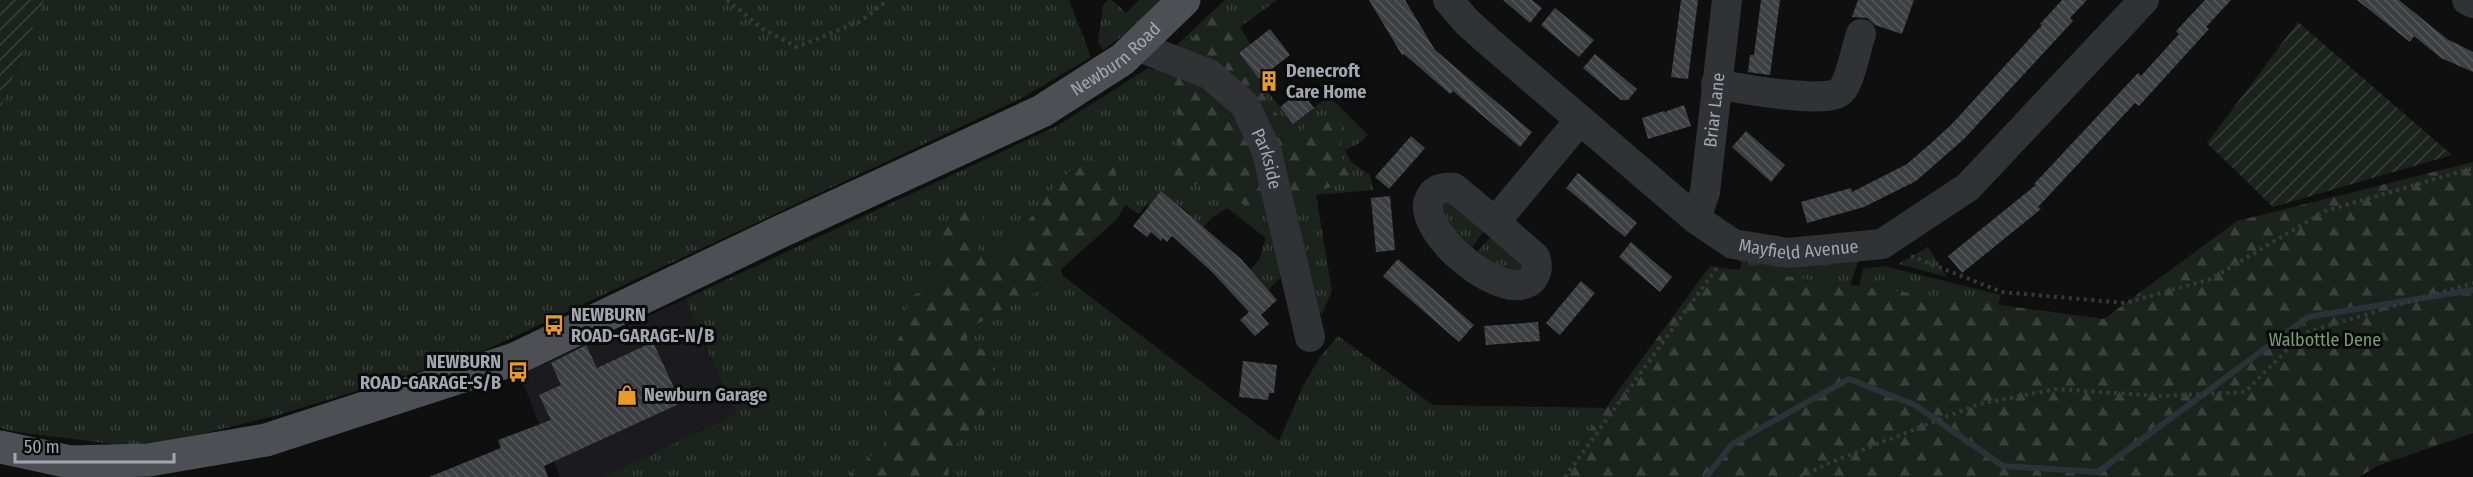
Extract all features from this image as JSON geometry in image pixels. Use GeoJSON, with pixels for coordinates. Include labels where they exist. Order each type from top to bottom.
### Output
{"type":"FeatureCollection","features":[{"type":"Feature","properties":{"kind":"main road","name":"Newburn Road"},"geometry":{"type":"LineString","coordinates":[[0,447],[70,462],[149,460],[266,440],[480,372],[544,346],[769,237],[1042,111],[1123,59],[1184,0]]}},
{"type":"Feature","properties":{"kind":"street","name":"Mayfield Avenue"},"geometry":{"type":"LineString","coordinates":[[1448,0],[1467,22],[1696,219],[1733,244],[1788,253],[1882,244],[1968,187],[2144,0]]}},
{"type":"Feature","properties":{"kind":"street","name":"Briar Lane"},"geometry":{"type":"LineString","coordinates":[[1696,219],[1705,192],[1727,0]]}},
{"type":"Feature","properties":{"kind":"street"},"geometry":{"type":"LineString","coordinates":[[2467,0],[2473,3]]}},
{"type":"Feature","properties":{"kind":"street"},"geometry":{"type":"LineString","coordinates":[[1716,84],[1813,97],[1835,96],[1843,89],[1861,34]]}},
{"type":"Feature","properties":{"kind":"street","name":"Parkside"},"geometry":{"type":"LineString","coordinates":[[1137,46],[1209,74],[1245,105],[1268,152],[1310,336]]}},
{"type":"Feature","properties":{"kind":"street"},"geometry":{"type":"LineString","coordinates":[[1495,222],[1580,120]]}},
{"type":"Feature","properties":{"kind":"path"},"geometry":{"type":"LineString","coordinates":[[727,0],[763,29],[796,47],[861,21],[888,0]]}},
{"type":"Feature","properties":{"kind":"path"},"geometry":{"type":"LineString","coordinates":[[1882,244],[2002,292],[2125,303],[2211,279],[2325,211],[2473,168]]}},
{"type":"Feature","properties":{"kind":"path"},"geometry":{"type":"LineString","coordinates":[[1565,477],[1733,244]]}},
{"type":"Feature","properties":{"kind":"path"},"geometry":{"type":"LineString","coordinates":[[1800,477],[1978,404],[2056,389],[2160,396],[2245,392],[2304,333],[2473,283]]}},
{"type":"Feature","properties":{"kind":"shaded area","name":"Newburn Garage"},"geometry":{"type":"Polygon","coordinates":[[[685,299],[736,414],[603,477],[560,477],[520,375],[685,299]]]}},
{"type":"Feature","properties":{"kind":"green space"},"geometry":{"type":"Polygon","coordinates":[[[0,0],[44,0],[0,109],[0,0]]]}},
{"type":"Feature","properties":{"kind":"green space"},"geometry":{"type":"Polygon","coordinates":[[[44,0],[1069,0],[1091,57],[1022,98],[479,353],[282,414],[144,448],[0,428],[0,109],[44,0]]]}},
{"type":"Feature","properties":{"kind":"green space"},"geometry":{"type":"Polygon","coordinates":[[[1108,0],[1112,0],[1126,13],[1139,0],[1160,0],[1132,29],[1103,50],[1098,42],[1103,5],[1108,0]]]}},
{"type":"Feature","properties":{"kind":"green space"},"geometry":{"type":"Polygon","coordinates":[[[1225,0],[1277,0],[1240,27],[1250,44],[1239,53],[1293,124],[1329,96],[1368,135],[1358,144],[1345,150],[1351,162],[1370,175],[1373,190],[1316,195],[1332,291],[1322,314],[1310,306],[1291,240],[1168,53],[1225,0]]]}},
{"type":"Feature","properties":{"kind":"green space"},"geometry":{"type":"Polygon","coordinates":[[[1213,16],[1224,18],[1238,31],[1243,41],[1234,51],[1273,107],[1288,138],[1292,138],[1315,120],[1328,114],[1337,121],[1342,135],[1339,151],[1350,174],[1348,181],[1322,190],[1300,193],[1292,191],[1284,183],[1191,54],[1187,45],[1213,16]]]}},
{"type":"Feature","properties":{"kind":"green space"},"geometry":{"type":"Polygon","coordinates":[[[2298,22],[2452,155],[2273,207],[2207,143],[2298,22]]]}},
{"type":"Feature","properties":{"kind":"green space"},"geometry":{"type":"Polygon","coordinates":[[[1167,61],[1241,106],[1288,270],[1268,290],[1250,270],[1259,260],[1266,238],[1227,208],[1200,230],[1173,236],[1190,214],[1162,192],[1150,206],[1147,204],[1139,214],[1125,205],[1117,219],[1061,269],[1062,275],[1279,441],[1303,386],[1320,357],[1338,336],[1433,405],[1606,408],[1555,477],[603,477],[736,414],[685,299],[1057,126],[1148,68],[1155,70],[1167,61]]]}},
{"type":"Feature","properties":{"kind":"green space"},"geometry":{"type":"Polygon","coordinates":[[[1167,69],[1204,83],[1243,123],[1265,189],[1258,205],[1251,210],[1216,187],[1199,184],[1174,188],[1169,168],[1177,151],[1180,118],[1170,87],[1159,72],[1167,69]]]}},
{"type":"Feature","properties":{"kind":"green space"},"geometry":{"type":"Polygon","coordinates":[[[1095,160],[1115,168],[1119,190],[1117,219],[1061,269],[1062,275],[1047,288],[1019,300],[968,329],[967,340],[988,353],[995,367],[992,398],[984,415],[950,451],[948,477],[847,477],[884,445],[895,345],[910,324],[907,314],[908,298],[930,285],[942,271],[943,265],[933,237],[954,214],[966,209],[974,210],[982,213],[984,221],[973,239],[977,248],[990,255],[1004,254],[1048,194],[1074,166],[1095,160]]]}},
{"type":"Feature","properties":{"kind":"green space","name":"Walbottle Dene"},"geometry":{"type":"Polygon","coordinates":[[[2473,162],[2473,433],[2377,466],[2359,477],[1555,477],[1710,266],[2104,319],[2237,221],[2473,162]]]}},
{"type":"Feature","properties":{"kind":"green space"},"geometry":{"type":"Polygon","coordinates":[[[1445,199],[1486,228],[1469,252],[1453,237],[1440,206],[1445,199]]]}},
{"type":"Feature","properties":{"kind":"green space"},"geometry":{"type":"Polygon","coordinates":[[[1493,235],[1527,264],[1524,276],[1473,256],[1493,235]]]}},
{"type":"Feature","properties":{"kind":"green space"},"geometry":{"type":"Polygon","coordinates":[[[1928,247],[1947,277],[1898,264],[1928,247]]]}},
{"type":"Feature","properties":{"kind":"green space"},"geometry":{"type":"Polygon","coordinates":[[[1737,259],[1858,261],[1850,286],[1739,271],[1742,263],[1737,259]]]}},
{"type":"Feature","properties":{"kind":"green space"},"geometry":{"type":"Polygon","coordinates":[[[1884,266],[2001,295],[1998,305],[1859,287],[1863,269],[1884,266]]]}},
{"type":"Feature","properties":{"kind":"building"},"geometry":{"type":"Polygon","coordinates":[[[1369,0],[1405,0],[1435,50],[1532,132],[1520,147],[1453,91],[1450,94],[1404,54],[1402,55],[1369,0]]]}},
{"type":"Feature","properties":{"kind":"building"},"geometry":{"type":"Polygon","coordinates":[[[1503,0],[1532,0],[1542,8],[1530,23],[1503,0]]]}},
{"type":"Feature","properties":{"kind":"building"},"geometry":{"type":"Polygon","coordinates":[[[1681,0],[1698,0],[1688,79],[1671,77],[1681,0]]]}},
{"type":"Feature","properties":{"kind":"building"},"geometry":{"type":"Polygon","coordinates":[[[1761,0],[1780,0],[1770,75],[1748,72],[1750,55],[1754,55],[1761,0]]]}},
{"type":"Feature","properties":{"kind":"building"},"geometry":{"type":"Polygon","coordinates":[[[1858,0],[1914,0],[1902,34],[1875,25],[1867,18],[1852,17],[1858,0]]]}},
{"type":"Feature","properties":{"kind":"building"},"geometry":{"type":"Polygon","coordinates":[[[2062,0],[2087,0],[2070,18],[2073,21],[1964,139],[1916,181],[1864,207],[1807,223],[1801,202],[1851,188],[1852,192],[1907,164],[1930,144],[1952,124],[2062,0]]]}},
{"type":"Feature","properties":{"kind":"building"},"geometry":{"type":"Polygon","coordinates":[[[2205,0],[2231,0],[2206,27],[2209,29],[2139,106],[2135,103],[2038,207],[2041,209],[1962,273],[1948,256],[2036,185],[2034,184],[2138,73],[2141,76],[2179,34],[2176,31],[2205,0]]]}},
{"type":"Feature","properties":{"kind":"building"},"geometry":{"type":"Polygon","coordinates":[[[2357,0],[2399,0],[2447,39],[2473,52],[2473,72],[2441,58],[2414,36],[2410,42],[2357,0]]]}},
{"type":"Feature","properties":{"kind":"building"},"geometry":{"type":"Polygon","coordinates":[[[1555,8],[1594,40],[1579,57],[1541,25],[1555,8]]]}},
{"type":"Feature","properties":{"kind":"building"},"geometry":{"type":"Polygon","coordinates":[[[1270,29],[1290,55],[1259,79],[1239,53],[1270,29]]]}},
{"type":"Feature","properties":{"kind":"building"},"geometry":{"type":"Polygon","coordinates":[[[1595,54],[1637,89],[1628,100],[1621,100],[1583,68],[1595,54]]]}},
{"type":"Feature","properties":{"kind":"building"},"geometry":{"type":"Polygon","coordinates":[[[1300,91],[1314,108],[1293,124],[1280,107],[1300,91]]]}},
{"type":"Feature","properties":{"kind":"building"},"geometry":{"type":"Polygon","coordinates":[[[1684,105],[1691,126],[1648,139],[1642,118],[1664,111],[1666,113],[1684,105]]]}},
{"type":"Feature","properties":{"kind":"building"},"geometry":{"type":"Polygon","coordinates":[[[1746,131],[1785,165],[1771,182],[1732,147],[1746,131]]]}},
{"type":"Feature","properties":{"kind":"building"},"geometry":{"type":"Polygon","coordinates":[[[1411,136],[1425,148],[1389,189],[1375,177],[1411,136]]]}},
{"type":"Feature","properties":{"kind":"building"},"geometry":{"type":"Polygon","coordinates":[[[1578,173],[1637,223],[1625,237],[1566,188],[1578,173]]]}},
{"type":"Feature","properties":{"kind":"building"},"geometry":{"type":"Polygon","coordinates":[[[1161,191],[1241,259],[1277,300],[1261,315],[1269,324],[1255,336],[1240,320],[1249,312],[1212,272],[1172,236],[1167,242],[1163,238],[1161,241],[1151,232],[1147,237],[1133,226],[1161,191]]]}},
{"type":"Feature","properties":{"kind":"building"},"geometry":{"type":"Polygon","coordinates":[[[1390,196],[1395,250],[1376,252],[1371,198],[1390,196]]]}},
{"type":"Feature","properties":{"kind":"building"},"geometry":{"type":"Polygon","coordinates":[[[1631,242],[1672,277],[1660,292],[1619,257],[1631,242]]]}},
{"type":"Feature","properties":{"kind":"building"},"geometry":{"type":"Polygon","coordinates":[[[1398,259],[1474,325],[1459,342],[1383,276],[1398,259]]]}},
{"type":"Feature","properties":{"kind":"building"},"geometry":{"type":"Polygon","coordinates":[[[1581,281],[1595,293],[1560,335],[1546,323],[1581,281]]]}},
{"type":"Feature","properties":{"kind":"building"},"geometry":{"type":"Polygon","coordinates":[[[1538,322],[1540,341],[1486,345],[1484,326],[1538,322]]]}},
{"type":"Feature","properties":{"kind":"building"},"geometry":{"type":"Polygon","coordinates":[[[653,342],[681,403],[544,466],[548,477],[429,477],[501,448],[498,440],[551,420],[539,395],[561,385],[551,363],[586,345],[597,368],[653,342]]]}},
{"type":"Feature","properties":{"kind":"building"},"geometry":{"type":"Polygon","coordinates":[[[1243,361],[1277,365],[1274,393],[1269,393],[1268,400],[1239,397],[1243,361]]]}},
{"type":"Feature","properties":{"kind":"waterway"},"geometry":{"type":"LineString","coordinates":[[1706,477],[1732,444],[1849,379],[1915,405],[2003,466],[2098,472],[2308,317],[2473,290]]}},
{"type":"Feature","properties":{"kind":"place","name":"Denecroft Care Home"},"geometry":{"type":"Point","coordinates":[1269,81]}},
{"type":"Feature","properties":{"kind":"place","name":"NEWBURN ROAD-GARAGE-N/B"},"geometry":{"type":"Point","coordinates":[554,325]}},
{"type":"Feature","properties":{"kind":"place","name":"NEWBURN ROAD-GARAGE-S/B"},"geometry":{"type":"Point","coordinates":[518,372]}},
{"type":"Feature","properties":{"kind":"place","name":"Newburn Garage"},"geometry":{"type":"Point","coordinates":[627,395]}}]}
